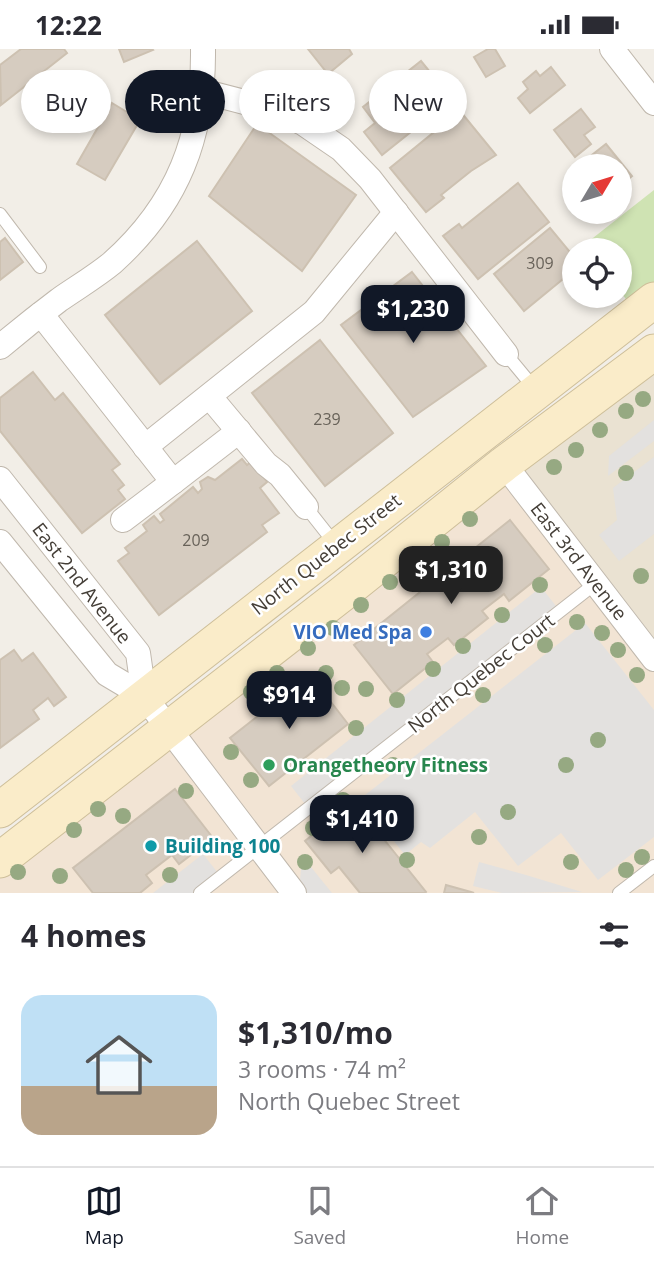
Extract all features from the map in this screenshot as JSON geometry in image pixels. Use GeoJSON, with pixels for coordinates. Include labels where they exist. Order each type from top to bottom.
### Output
{"type":"FeatureCollection","features":[{"type":"Feature","properties":{"kind":"main road","name":"North Quebec Street"},"geometry":{"type":"LineString","coordinates":[[0,810],[654,300]]}},
{"type":"Feature","properties":{"kind":"main road","name":"North Quebec Street"},"geometry":{"type":"LineString","coordinates":[[0,860],[342,594],[504,464],[654,352]]}},
{"type":"Feature","properties":{"kind":"street"},"geometry":{"type":"LineString","coordinates":[[202,70],[203,49]]}},
{"type":"Feature","properties":{"kind":"street"},"geometry":{"type":"LineString","coordinates":[[620,52],[654,103]]}},
{"type":"Feature","properties":{"kind":"street"},"geometry":{"type":"LineString","coordinates":[[225,96],[256,103],[303,123],[353,160],[506,354]]}},
{"type":"Feature","properties":{"kind":"street"},"geometry":{"type":"LineString","coordinates":[[0,347],[106,268],[151,223],[182,172],[194,133]]}},
{"type":"Feature","properties":{"kind":"street"},"geometry":{"type":"LineString","coordinates":[[145,447],[314,312],[396,212]]}},
{"type":"Feature","properties":{"kind":"street"},"geometry":{"type":"LineString","coordinates":[[41,314],[173,482]]}},
{"type":"Feature","properties":{"kind":"street"},"geometry":{"type":"LineString","coordinates":[[210,397],[306,507]]}},
{"type":"Feature","properties":{"kind":"street"},"geometry":{"type":"LineString","coordinates":[[123,520],[239,431]]}},
{"type":"Feature","properties":{"kind":"street","name":"East 3rd Avenue"},"geometry":{"type":"LineString","coordinates":[[504,464],[654,659]]}},
{"type":"Feature","properties":{"kind":"street","name":"East 2nd Avenue"},"geometry":{"type":"LineString","coordinates":[[0,479],[138,653],[144,696]]}},
{"type":"Feature","properties":{"kind":"street","name":"East 2nd Avenue"},"geometry":{"type":"LineString","coordinates":[[0,542],[107,674],[144,696],[294,893]]}},
{"type":"Feature","properties":{"kind":"lane"},"geometry":{"type":"LineString","coordinates":[[0,214],[40,267]]}},
{"type":"Feature","properties":{"kind":"lane"},"geometry":{"type":"LineString","coordinates":[[506,354],[536,391]]}},
{"type":"Feature","properties":{"kind":"lane"},"geometry":{"type":"LineString","coordinates":[[306,507],[337,546]]}},
{"type":"Feature","properties":{"kind":"lane","name":"North Quebec Court"},"geometry":{"type":"LineString","coordinates":[[200,893],[596,583]]}},
{"type":"Feature","properties":{"kind":"lane"},"geometry":{"type":"LineString","coordinates":[[619,893],[654,866]]}},
{"type":"Feature","properties":{"kind":"shaded area"},"geometry":{"type":"Polygon","coordinates":[[[654,362],[654,638],[521,466],[654,362]]]}},
{"type":"Feature","properties":{"kind":"shaded area"},"geometry":{"type":"Polygon","coordinates":[[[654,420],[654,441],[608,476],[609,456],[654,420]]]}},
{"type":"Feature","properties":{"kind":"shaded area"},"geometry":{"type":"Polygon","coordinates":[[[654,457],[654,534],[619,561],[599,535],[617,520],[613,488],[654,457]]]}},
{"type":"Feature","properties":{"kind":"shaded area"},"geometry":{"type":"Polygon","coordinates":[[[504,464],[654,659],[654,893],[0,893],[0,860],[504,464]]]}},
{"type":"Feature","properties":{"kind":"shaded area"},"geometry":{"type":"Polygon","coordinates":[[[541,587],[560,611],[309,809],[291,786],[541,587]]]}},
{"type":"Feature","properties":{"kind":"shaded area"},"geometry":{"type":"Polygon","coordinates":[[[585,623],[654,710],[654,837],[598,880],[561,833],[518,866],[475,812],[430,848],[421,842],[405,855],[360,799],[585,623]]]}},
{"type":"Feature","properties":{"kind":"shaded area"},"geometry":{"type":"Polygon","coordinates":[[[203,854],[221,877],[200,893],[153,893],[203,854]]]}},
{"type":"Feature","properties":{"kind":"shaded area"},"geometry":{"type":"Polygon","coordinates":[[[302,856],[332,893],[299,893],[302,856]]]}},
{"type":"Feature","properties":{"kind":"shaded area"},"geometry":{"type":"Polygon","coordinates":[[[479,862],[582,892],[502,893],[473,886],[479,862]]]}},
{"type":"Feature","properties":{"kind":"green space"},"geometry":{"type":"Polygon","coordinates":[[[654,190],[654,282],[632,299],[632,238],[593,238],[611,224],[632,224],[632,207],[654,190]]]}},
{"type":"Feature","properties":{"kind":"building"},"geometry":{"type":"Polygon","coordinates":[[[21,49],[64,49],[67,53],[45,70],[21,70],[21,89],[1,105],[0,65],[21,49]]]}},
{"type":"Feature","properties":{"kind":"building"},"geometry":{"type":"Polygon","coordinates":[[[119,49],[152,49],[153,50],[124,62],[119,49]]]}},
{"type":"Feature","properties":{"kind":"building"},"geometry":{"type":"Polygon","coordinates":[[[308,49],[349,49],[352,54],[333,70],[325,70],[308,49]]]}},
{"type":"Feature","properties":{"kind":"building"},"geometry":{"type":"Polygon","coordinates":[[[488,49],[495,49],[505,66],[486,77],[474,57],[488,49]]]}},
{"type":"Feature","properties":{"kind":"building"},"geometry":{"type":"Polygon","coordinates":[[[421,61],[428,70],[410,70],[421,61]]]}},
{"type":"Feature","properties":{"kind":"building"},"geometry":{"type":"Polygon","coordinates":[[[551,67],[565,85],[530,113],[518,98],[528,89],[523,82],[536,71],[540,76],[551,67]]]}},
{"type":"Feature","properties":{"kind":"building"},"geometry":{"type":"Polygon","coordinates":[[[369,102],[369,115],[363,107],[369,102]]]}},
{"type":"Feature","properties":{"kind":"building"},"geometry":{"type":"Polygon","coordinates":[[[111,105],[125,111],[125,133],[132,133],[105,180],[77,164],[95,133],[111,133],[111,105]]]}},
{"type":"Feature","properties":{"kind":"building"},"geometry":{"type":"Polygon","coordinates":[[[581,109],[595,127],[584,135],[591,144],[579,154],[573,154],[554,130],[581,109]]]}},
{"type":"Feature","properties":{"kind":"building"},"geometry":{"type":"Polygon","coordinates":[[[467,120],[496,155],[441,195],[444,198],[426,212],[390,168],[433,133],[467,133],[467,120]]]}},
{"type":"Feature","properties":{"kind":"building"},"geometry":{"type":"Polygon","coordinates":[[[369,128],[369,133],[410,133],[382,155],[364,132],[369,128]]]}},
{"type":"Feature","properties":{"kind":"building"},"geometry":{"type":"Polygon","coordinates":[[[251,133],[270,133],[356,195],[302,271],[209,196],[251,133]]]}},
{"type":"Feature","properties":{"kind":"building"},"geometry":{"type":"Polygon","coordinates":[[[606,144],[614,154],[593,154],[606,144]]]}},
{"type":"Feature","properties":{"kind":"building"},"geometry":{"type":"Polygon","coordinates":[[[518,183],[549,222],[478,279],[443,236],[459,224],[462,228],[518,183]]]}},
{"type":"Feature","properties":{"kind":"building"},"geometry":{"type":"Polygon","coordinates":[[[550,228],[562,242],[562,280],[524,311],[494,274],[550,228]]]}},
{"type":"Feature","properties":{"kind":"building"},"geometry":{"type":"Polygon","coordinates":[[[5,238],[23,262],[0,280],[0,242],[5,238]]]}},
{"type":"Feature","properties":{"kind":"building"},"geometry":{"type":"Polygon","coordinates":[[[197,241],[252,311],[160,384],[105,315],[197,241]]]}},
{"type":"Feature","properties":{"kind":"building"},"geometry":{"type":"Polygon","coordinates":[[[412,272],[486,366],[413,417],[341,325],[412,272]]]}},
{"type":"Feature","properties":{"kind":"building"},"geometry":{"type":"Polygon","coordinates":[[[320,340],[393,433],[325,486],[252,393],[320,340]]]}},
{"type":"Feature","properties":{"kind":"building"},"geometry":{"type":"Polygon","coordinates":[[[33,372],[55,400],[63,393],[120,464],[112,470],[124,485],[118,490],[125,499],[82,533],[0,431],[0,398],[33,372]]]}},
{"type":"Feature","properties":{"kind":"building"},"geometry":{"type":"Polygon","coordinates":[[[242,459],[247,465],[252,461],[267,482],[260,488],[279,513],[262,525],[267,532],[159,615],[118,561],[129,553],[125,548],[147,531],[143,525],[154,516],[160,523],[164,520],[160,514],[193,487],[198,493],[202,489],[200,482],[208,477],[215,480],[242,459]]]}},
{"type":"Feature","properties":{"kind":"building"},"geometry":{"type":"Polygon","coordinates":[[[510,520],[549,569],[509,601],[504,594],[482,611],[488,618],[454,645],[448,638],[427,654],[433,662],[393,694],[354,645],[510,520]]]}},
{"type":"Feature","properties":{"kind":"building"},"geometry":{"type":"Polygon","coordinates":[[[14,650],[22,661],[33,653],[66,697],[54,706],[48,698],[33,710],[39,719],[0,748],[0,660],[14,650]]]}},
{"type":"Feature","properties":{"kind":"building"},"geometry":{"type":"Polygon","coordinates":[[[310,675],[348,724],[269,786],[230,738],[310,675]]]}},
{"type":"Feature","properties":{"kind":"building","name":"Building 100"},"geometry":{"type":"Polygon","coordinates":[[[175,789],[213,838],[179,864],[172,855],[146,875],[152,883],[140,893],[93,893],[73,868],[175,789]]]}},
{"type":"Feature","properties":{"kind":"building"},"geometry":{"type":"Polygon","coordinates":[[[354,802],[425,893],[360,893],[339,867],[331,873],[305,841],[354,802]]]}},
{"type":"Feature","properties":{"kind":"building"},"geometry":{"type":"Polygon","coordinates":[[[446,885],[471,892],[474,893],[444,893],[446,885]]]}},
{"type":"Feature","properties":{"kind":"place","name":"VIO Med Spa"},"geometry":{"type":"Point","coordinates":[426,632]}},
{"type":"Feature","properties":{"kind":"place","name":"Orangetheory Fitness"},"geometry":{"type":"Point","coordinates":[269,765]}},
{"type":"Feature","properties":{"kind":"place","name":"Building 100"},"geometry":{"type":"Point","coordinates":[151,846]}}]}
